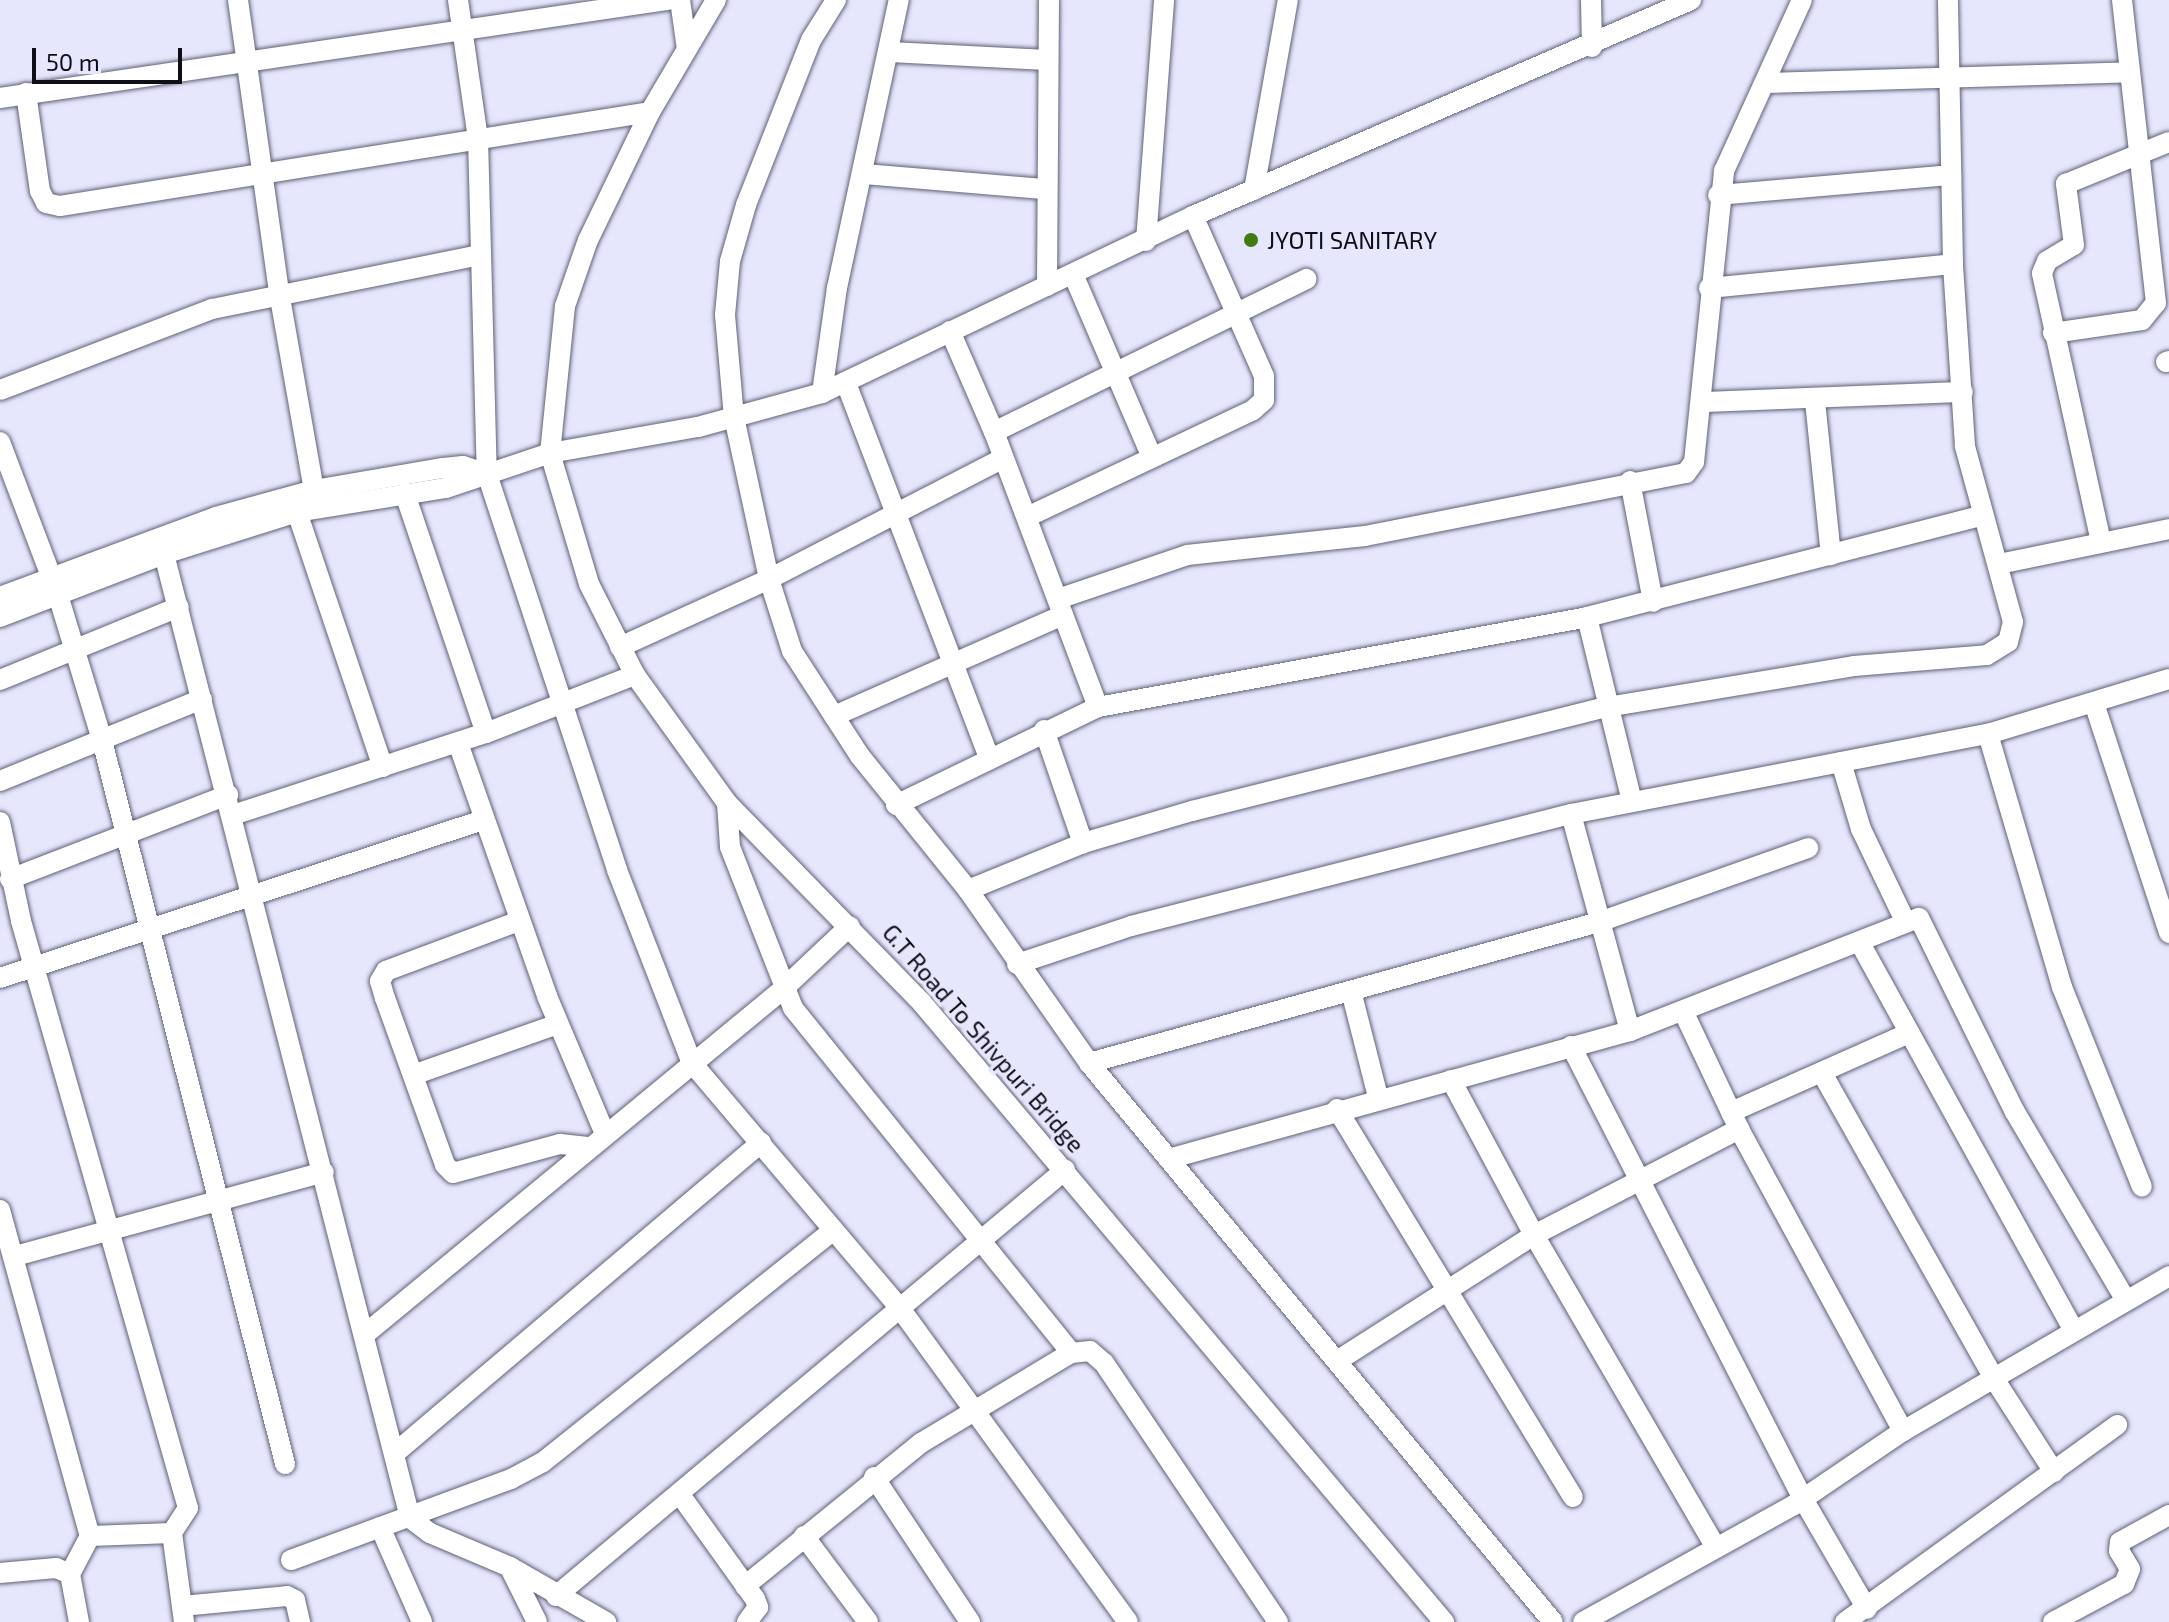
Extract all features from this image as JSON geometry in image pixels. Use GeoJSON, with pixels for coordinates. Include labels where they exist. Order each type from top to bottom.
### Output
{"type":"FeatureCollection","features":[{"type":"Feature","properties":{"kind":"street"},"geometry":{"type":"LineString","coordinates":[[238,0],[279,292],[314,490]]}},
{"type":"Feature","properties":{"kind":"street"},"geometry":{"type":"LineString","coordinates":[[458,0],[478,138],[487,474],[617,870],[692,1063],[902,1311],[975,1407],[1128,1622]]}},
{"type":"Feature","properties":{"kind":"street"},"geometry":{"type":"LineString","coordinates":[[0,98],[668,0]]}},
{"type":"Feature","properties":{"kind":"street"},"geometry":{"type":"LineString","coordinates":[[680,0],[687,49]]}},
{"type":"Feature","properties":{"kind":"street"},"geometry":{"type":"LineString","coordinates":[[550,453],[565,306],[588,240],[650,112],[716,0]]}},
{"type":"Feature","properties":{"kind":"street"},"geometry":{"type":"LineString","coordinates":[[836,0],[811,40],[746,205],[730,261],[725,315],[734,417],[769,579],[792,651],[896,805],[968,890],[1089,1063],[1172,1158],[1553,1622]]}},
{"type":"Feature","properties":{"kind":"street"},"geometry":{"type":"LineString","coordinates":[[822,393],[843,260],[865,174],[899,0]]}},
{"type":"Feature","properties":{"kind":"street"},"geometry":{"type":"LineString","coordinates":[[1047,286],[1045,189],[1049,0]]}},
{"type":"Feature","properties":{"kind":"street"},"geometry":{"type":"LineString","coordinates":[[1146,241],[1164,0]]}},
{"type":"Feature","properties":{"kind":"street"},"geometry":{"type":"LineString","coordinates":[[1254,190],[1288,0]]}},
{"type":"Feature","properties":{"kind":"street"},"geometry":{"type":"LineString","coordinates":[[1591,0],[1592,47]]}},
{"type":"Feature","properties":{"kind":"street"},"geometry":{"type":"LineString","coordinates":[[0,617],[164,554],[297,512],[446,488],[550,453],[698,427],[822,393],[1193,216],[1592,47],[1691,0]]}},
{"type":"Feature","properties":{"kind":"street"},"geometry":{"type":"LineString","coordinates":[[834,716],[1060,607],[1187,555],[1365,536],[1692,468],[1702,402],[1718,195],[1724,171],[1768,83],[1802,0]]}},
{"type":"Feature","properties":{"kind":"street"},"geometry":{"type":"LineString","coordinates":[[968,890],[1083,843],[1330,774],[1607,707],[1854,666],[1987,655],[2008,642],[2013,622],[1965,446],[1953,264],[1948,0]]}},
{"type":"Feature","properties":{"kind":"street"},"geometry":{"type":"LineString","coordinates":[[2053,333],[2136,322],[2154,308],[2122,0]]}},
{"type":"Feature","properties":{"kind":"street"},"geometry":{"type":"LineString","coordinates":[[890,52],[1047,60]]}},
{"type":"Feature","properties":{"kind":"street"},"geometry":{"type":"LineString","coordinates":[[1768,83],[1951,75],[2130,72]]}},
{"type":"Feature","properties":{"kind":"street"},"geometry":{"type":"LineString","coordinates":[[26,93],[40,191],[52,205],[650,112]]}},
{"type":"Feature","properties":{"kind":"street"},"geometry":{"type":"LineString","coordinates":[[2101,542],[2042,273],[2047,261],[2074,245],[2066,184],[2169,142]]}},
{"type":"Feature","properties":{"kind":"street"},"geometry":{"type":"LineString","coordinates":[[865,174],[1045,189]]}},
{"type":"Feature","properties":{"kind":"street"},"geometry":{"type":"LineString","coordinates":[[1718,195],[1951,175]]}},
{"type":"Feature","properties":{"kind":"street"},"geometry":{"type":"LineString","coordinates":[[1027,517],[1264,400],[1264,376],[1193,216]]}},
{"type":"Feature","properties":{"kind":"street"},"geometry":{"type":"LineString","coordinates":[[0,390],[212,309],[279,292],[481,255]]}},
{"type":"Feature","properties":{"kind":"street"},"geometry":{"type":"LineString","coordinates":[[1709,288],[1953,264]]}},
{"type":"Feature","properties":{"kind":"street"},"geometry":{"type":"LineString","coordinates":[[1073,274],[1152,457]]}},
{"type":"Feature","properties":{"kind":"street"},"geometry":{"type":"LineString","coordinates":[[994,432],[1307,279]]}},
{"type":"Feature","properties":{"kind":"street"},"geometry":{"type":"LineString","coordinates":[[950,331],[994,432],[1098,707]]}},
{"type":"Feature","properties":{"kind":"street"},"geometry":{"type":"LineString","coordinates":[[846,383],[892,511],[989,758]]}},
{"type":"Feature","properties":{"kind":"street"},"geometry":{"type":"LineString","coordinates":[[1702,402],[1815,401],[1963,392]]}},
{"type":"Feature","properties":{"kind":"street"},"geometry":{"type":"LineString","coordinates":[[1815,401],[1831,555]]}},
{"type":"Feature","properties":{"kind":"street"},"geometry":{"type":"LineString","coordinates":[[0,442],[58,595],[102,740],[147,928],[285,1464]]}},
{"type":"Feature","properties":{"kind":"street","name":"G.T Road To Shivpuri Bridge"},"geometry":{"type":"LineString","coordinates":[[550,453],[582,567],[620,647],[635,675],[727,803],[850,926],[1065,1170],[1444,1622]]}},
{"type":"Feature","properties":{"kind":"street"},"geometry":{"type":"LineString","coordinates":[[620,647],[769,579],[892,511],[1003,458]]}},
{"type":"Feature","properties":{"kind":"street"},"geometry":{"type":"LineString","coordinates":[[0,597],[50,575],[216,517],[314,490],[463,466],[487,474]]}},
{"type":"Feature","properties":{"kind":"street"},"geometry":{"type":"LineString","coordinates":[[1630,481],[1653,602]]}},
{"type":"Feature","properties":{"kind":"street"},"geometry":{"type":"LineString","coordinates":[[405,494],[486,733]]}},
{"type":"Feature","properties":{"kind":"street"},"geometry":{"type":"LineString","coordinates":[[297,512],[383,767]]}},
{"type":"Feature","properties":{"kind":"street"},"geometry":{"type":"LineString","coordinates":[[896,805],[1044,730],[1098,707],[1587,617],[1983,515]]}},
{"type":"Feature","properties":{"kind":"street"},"geometry":{"type":"LineString","coordinates":[[1999,564],[2169,529]]}},
{"type":"Feature","properties":{"kind":"street"},"geometry":{"type":"LineString","coordinates":[[164,554],[254,892],[410,1518],[430,1533],[510,1567],[606,1622]]}},
{"type":"Feature","properties":{"kind":"street"},"geometry":{"type":"LineString","coordinates":[[0,680],[179,607]]}},
{"type":"Feature","properties":{"kind":"street"},"geometry":{"type":"LineString","coordinates":[[1587,617],[1632,802]]}},
{"type":"Feature","properties":{"kind":"street"},"geometry":{"type":"LineString","coordinates":[[10,879],[124,834],[383,767],[458,743],[635,675]]}},
{"type":"Feature","properties":{"kind":"street"},"geometry":{"type":"LineString","coordinates":[[1017,964],[1131,926],[1571,814],[1988,734],[2169,679]]}},
{"type":"Feature","properties":{"kind":"street"},"geometry":{"type":"LineString","coordinates":[[0,781],[202,699]]}},
{"type":"Feature","properties":{"kind":"street"},"geometry":{"type":"LineString","coordinates":[[2094,703],[2169,933]]}},
{"type":"Feature","properties":{"kind":"street"},"geometry":{"type":"LineString","coordinates":[[1044,730],[1083,843]]}},
{"type":"Feature","properties":{"kind":"street"},"geometry":{"type":"LineString","coordinates":[[1988,734],[2062,987],[2142,1187]]}},
{"type":"Feature","properties":{"kind":"street"},"geometry":{"type":"LineString","coordinates":[[458,743],[598,1140]]}},
{"type":"Feature","properties":{"kind":"street"},"geometry":{"type":"LineString","coordinates":[[1841,762],[1861,829],[1905,921]]}},
{"type":"Feature","properties":{"kind":"street"},"geometry":{"type":"LineString","coordinates":[[727,803],[730,847],[782,990],[802,1022],[986,1242],[1071,1353]]}},
{"type":"Feature","properties":{"kind":"street"},"geometry":{"type":"LineString","coordinates":[[1571,814],[1630,1031]]}},
{"type":"Feature","properties":{"kind":"street"},"geometry":{"type":"LineString","coordinates":[[0,978],[254,892],[483,820]]}},
{"type":"Feature","properties":{"kind":"street"},"geometry":{"type":"LineString","coordinates":[[0,822],[10,879],[188,1508],[172,1533],[183,1614],[287,1596],[295,1600],[300,1622]]}},
{"type":"Feature","properties":{"kind":"street"},"geometry":{"type":"LineString","coordinates":[[1089,1063],[1599,922],[1808,848]]}},
{"type":"Feature","properties":{"kind":"street"},"geometry":{"type":"LineString","coordinates":[[1172,1158],[1378,1097],[1630,1031],[1684,1013],[1860,943],[1905,921],[1919,918],[1925,923],[2015,1112],[2125,1299]]}},
{"type":"Feature","properties":{"kind":"street"},"geometry":{"type":"LineString","coordinates":[[519,921],[382,975],[385,998],[445,1165],[453,1173],[560,1144],[598,1140]]}},
{"type":"Feature","properties":{"kind":"street"},"geometry":{"type":"LineString","coordinates":[[364,1335],[782,990],[850,926]]}},
{"type":"Feature","properties":{"kind":"street"},"geometry":{"type":"LineString","coordinates":[[1860,943],[2074,1331]]}},
{"type":"Feature","properties":{"kind":"street"},"geometry":{"type":"LineString","coordinates":[[1351,991],[1378,1097]]}},
{"type":"Feature","properties":{"kind":"street"},"geometry":{"type":"LineString","coordinates":[[1684,1013],[1735,1121],[1903,1431]]}},
{"type":"Feature","properties":{"kind":"street"},"geometry":{"type":"LineString","coordinates":[[413,1075],[558,1024]]}},
{"type":"Feature","properties":{"kind":"street"},"geometry":{"type":"LineString","coordinates":[[1337,1361],[1444,1289],[1534,1235],[1822,1073],[1909,1033]]}},
{"type":"Feature","properties":{"kind":"street"},"geometry":{"type":"LineString","coordinates":[[1571,1046],[1803,1499],[1867,1609]]}},
{"type":"Feature","properties":{"kind":"street"},"geometry":{"type":"LineString","coordinates":[[1822,1073],[1993,1377],[2054,1472]]}},
{"type":"Feature","properties":{"kind":"street"},"geometry":{"type":"LineString","coordinates":[[1451,1080],[1534,1235],[1716,1548]]}},
{"type":"Feature","properties":{"kind":"street"},"geometry":{"type":"LineString","coordinates":[[1337,1109],[1573,1497]]}},
{"type":"Feature","properties":{"kind":"street"},"geometry":{"type":"LineString","coordinates":[[395,1453],[761,1143]]}},
{"type":"Feature","properties":{"kind":"street"},"geometry":{"type":"LineString","coordinates":[[556,1596],[986,1242],[1065,1170]]}},
{"type":"Feature","properties":{"kind":"street"},"geometry":{"type":"LineString","coordinates":[[15,1256],[324,1172]]}},
{"type":"Feature","properties":{"kind":"street"},"geometry":{"type":"LineString","coordinates":[[0,1210],[90,1536],[70,1574],[79,1622]]}},
{"type":"Feature","properties":{"kind":"street"},"geometry":{"type":"LineString","coordinates":[[291,1560],[410,1518],[543,1462],[832,1231]]}},
{"type":"Feature","properties":{"kind":"street"},"geometry":{"type":"LineString","coordinates":[[1583,1622],[1803,1499],[1903,1431],[2169,1276]]}},
{"type":"Feature","properties":{"kind":"street"},"geometry":{"type":"LineString","coordinates":[[745,1586],[874,1477],[975,1407],[1071,1353],[1090,1351],[1104,1363],[1278,1622]]}},
{"type":"Feature","properties":{"kind":"street"},"geometry":{"type":"LineString","coordinates":[[1845,1622],[2117,1425]]}},
{"type":"Feature","properties":{"kind":"street"},"geometry":{"type":"LineString","coordinates":[[874,1477],[970,1622]]}},
{"type":"Feature","properties":{"kind":"street"},"geometry":{"type":"LineString","coordinates":[[681,1496],[758,1607],[747,1622]]}},
{"type":"Feature","properties":{"kind":"street"},"geometry":{"type":"LineString","coordinates":[[2053,1622],[2124,1584],[2130,1569],[2119,1551],[2120,1542],[2169,1515]]}},
{"type":"Feature","properties":{"kind":"street"},"geometry":{"type":"LineString","coordinates":[[380,1527],[422,1622]]}},
{"type":"Feature","properties":{"kind":"street"},"geometry":{"type":"LineString","coordinates":[[90,1536],[172,1533]]}},
{"type":"Feature","properties":{"kind":"street"},"geometry":{"type":"LineString","coordinates":[[804,1536],[868,1622]]}},
{"type":"Feature","properties":{"kind":"street"},"geometry":{"type":"LineString","coordinates":[[510,1567],[537,1622]]}},
{"type":"Feature","properties":{"kind":"street"},"geometry":{"type":"LineString","coordinates":[[0,1573],[56,1568],[70,1574]]}},
{"type":"Feature","properties":{"kind":"place","name":"JYOTI SANITARY"},"geometry":{"type":"Point","coordinates":[1251,240]}}]}
